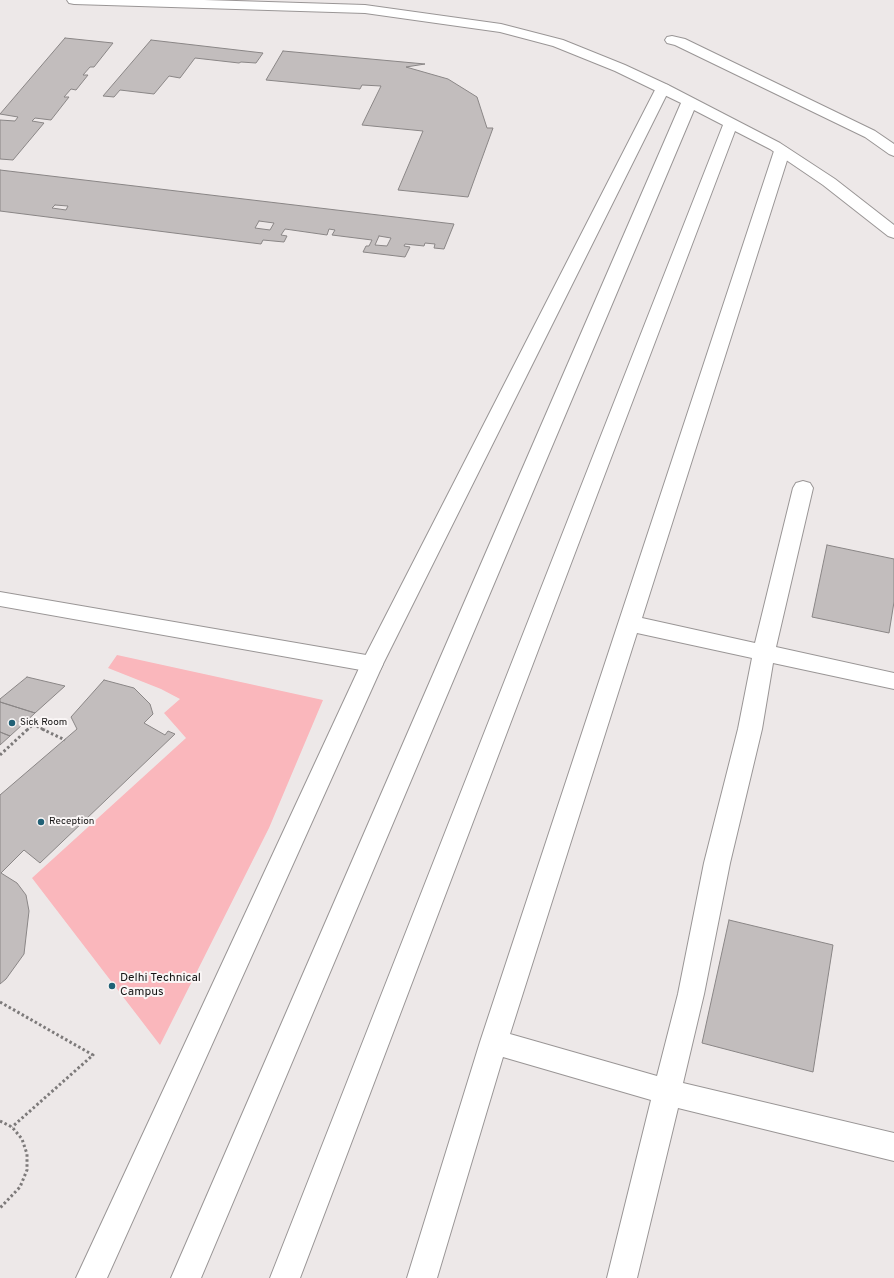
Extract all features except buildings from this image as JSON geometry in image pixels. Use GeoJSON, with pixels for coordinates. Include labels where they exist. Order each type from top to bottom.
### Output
{"type":"FeatureCollection","features":[{"type":"Feature","properties":{"kind":"street"},"geometry":{"type":"LineString","coordinates":[[74,0],[365,9],[500,28],[558,43],[620,68],[662,88],[782,151],[829,182],[894,233]]}},
{"type":"Feature","properties":{"kind":"street"},"geometry":{"type":"LineString","coordinates":[[672,40],[680,42],[870,134],[894,151]]}},
{"type":"Feature","properties":{"kind":"street"},"geometry":{"type":"LineString","coordinates":[[91,1278],[372,664],[662,88]]}},
{"type":"Feature","properties":{"kind":"street"},"geometry":{"type":"LineString","coordinates":[[186,1278],[689,103]]}},
{"type":"Feature","properties":{"kind":"street"},"geometry":{"type":"LineString","coordinates":[[285,1278],[731,123]]}},
{"type":"Feature","properties":{"kind":"street"},"geometry":{"type":"LineString","coordinates":[[422,1278],[494,1042],[782,151]]}},
{"type":"Feature","properties":{"kind":"street"},"geometry":{"type":"LineString","coordinates":[[622,1278],[691,994],[717,862],[750,729],[764,652],[803,488]]}},
{"type":"Feature","properties":{"kind":"street"},"geometry":{"type":"LineString","coordinates":[[630,623],[894,681]]}},
{"type":"Feature","properties":{"kind":"street"},"geometry":{"type":"LineString","coordinates":[[494,1042],[667,1092],[894,1147]]}},
{"type":"Feature","properties":{"kind":"lane"},"geometry":{"type":"LineString","coordinates":[[0,599],[372,664]]}},
{"type":"Feature","properties":{"kind":"path"},"geometry":{"type":"LineString","coordinates":[[0,755],[33,725],[65,740]]}},
{"type":"Feature","properties":{"kind":"path"},"geometry":{"type":"LineString","coordinates":[[0,1002],[93,1055],[12,1127]]}},
{"type":"Feature","properties":{"kind":"path"},"geometry":{"type":"LineString","coordinates":[[0,1121],[12,1127],[22,1139],[27,1154],[27,1170],[20,1187],[8,1202],[0,1208]]}},
{"type":"Feature","properties":{"kind":"shaded area"},"geometry":{"type":"Polygon","coordinates":[[[117,655],[323,700],[269,828],[160,1045],[32,878],[186,738],[164,713],[180,699],[161,689],[108,668],[117,655]]]}},
{"type":"Feature","properties":{"kind":"place","name":"Sick Room"},"geometry":{"type":"Point","coordinates":[12,723]}},
{"type":"Feature","properties":{"kind":"place","name":"Reception"},"geometry":{"type":"Point","coordinates":[41,822]}},
{"type":"Feature","properties":{"kind":"place","name":"Delhi Technical Campus"},"geometry":{"type":"Point","coordinates":[112,986]}}]}
